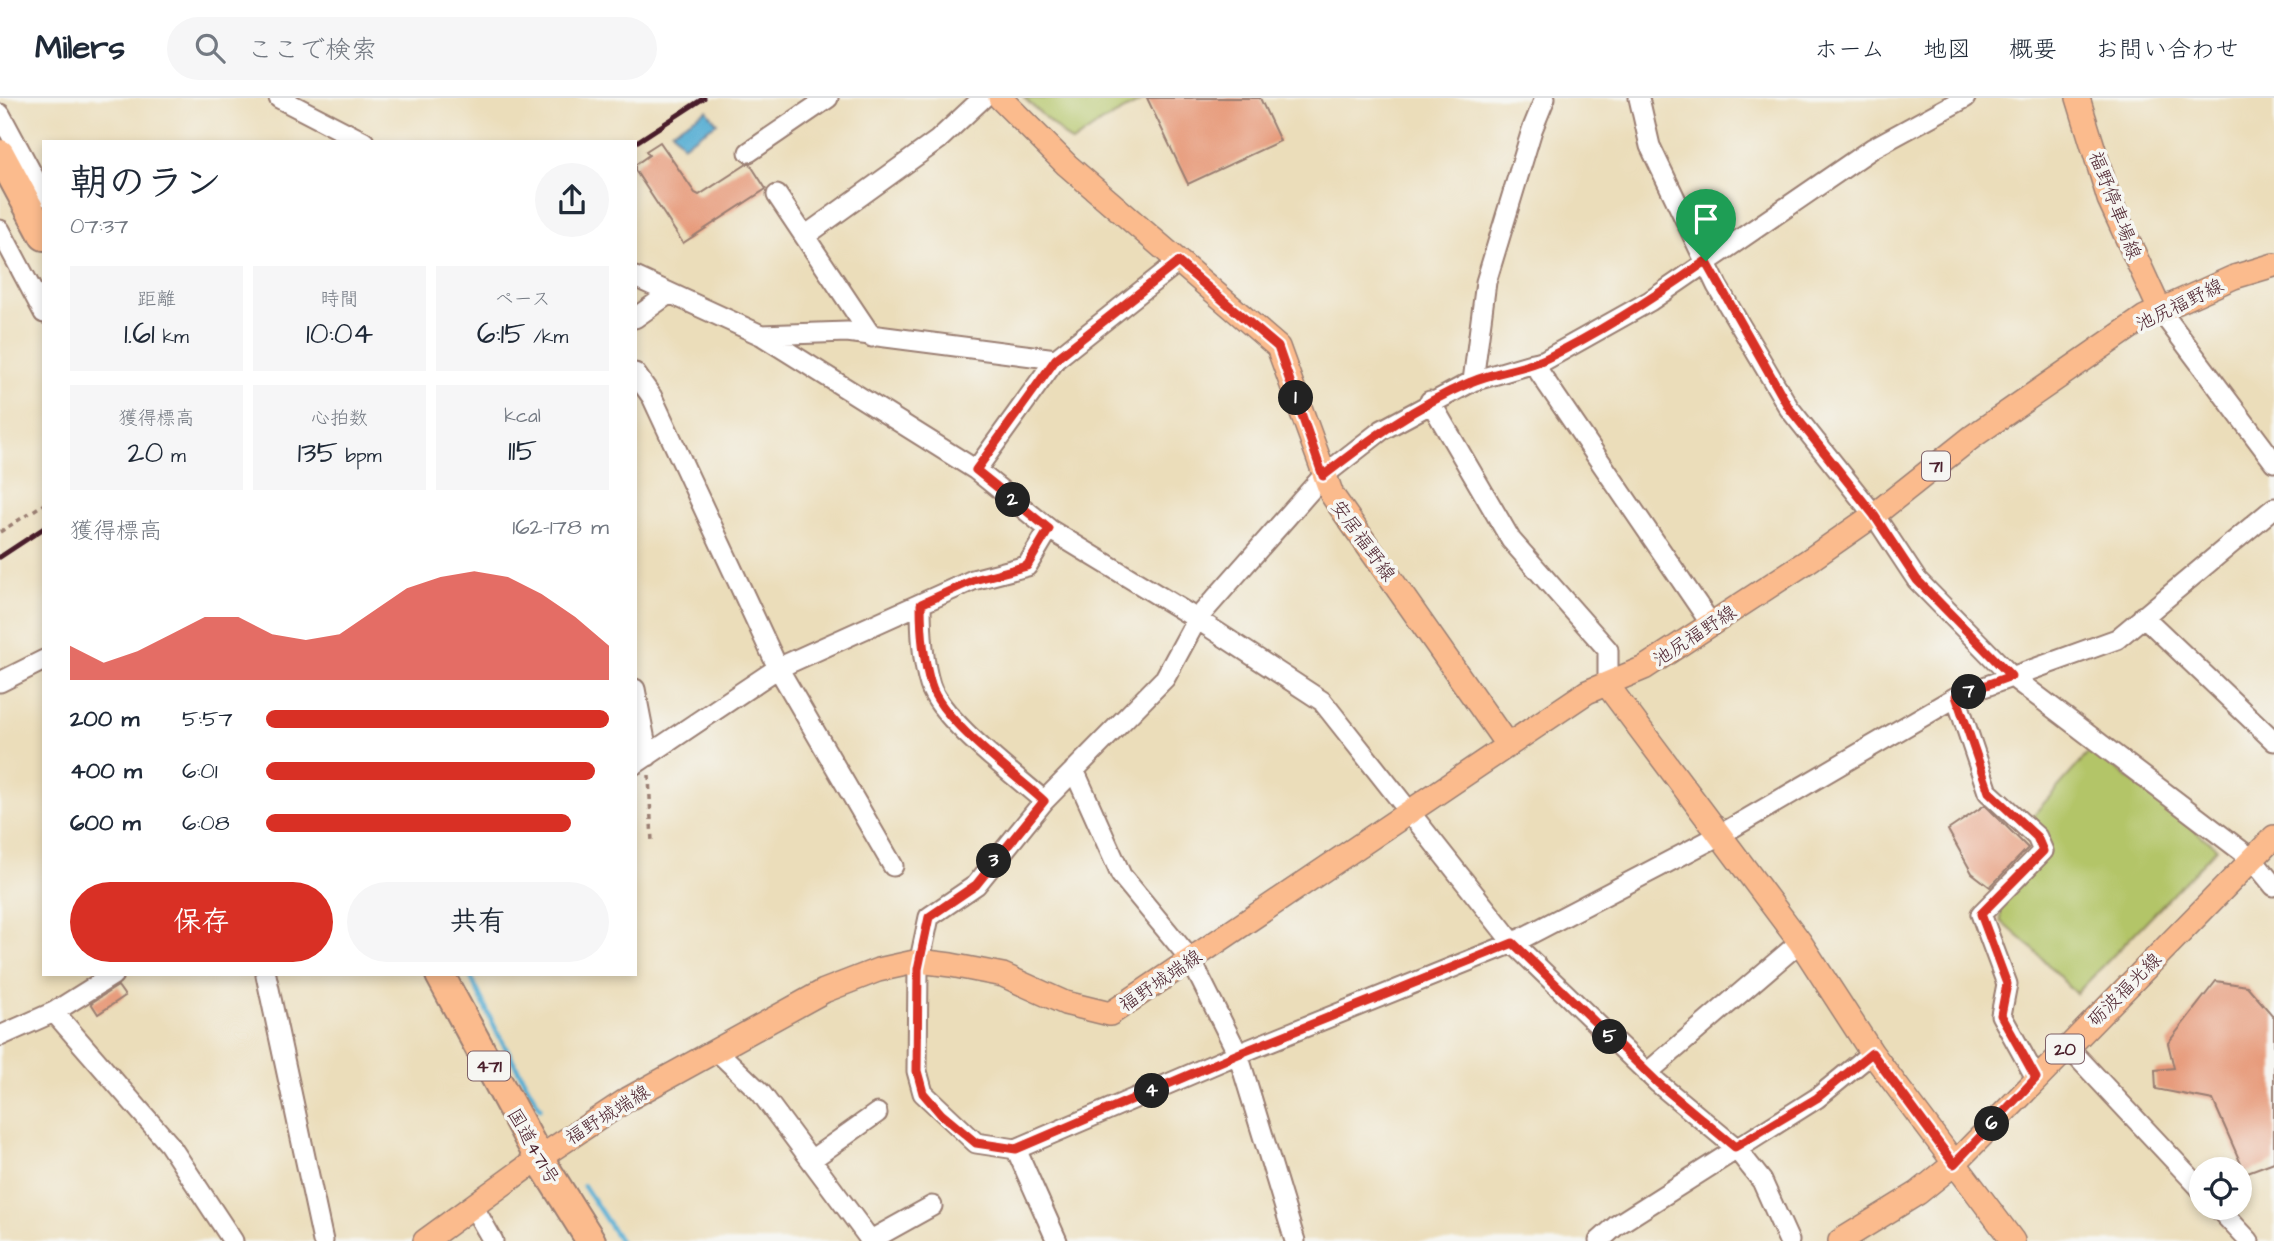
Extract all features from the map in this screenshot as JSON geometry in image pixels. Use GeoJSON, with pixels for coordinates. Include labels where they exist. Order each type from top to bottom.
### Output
{"type":"FeatureCollection","features":[{"type":"Feature","properties":{"kind":"highway"},"geometry":{"type":"LineString","coordinates":[[0,154],[42,232]]}},
{"type":"Feature","properties":{"kind":"highway","name":"国道471号"},"geometry":{"type":"LineString","coordinates":[[441,976],[538,1158],[591,1241]]}},
{"type":"Feature","properties":{"kind":"main road","name":"安居福野線"},"geometry":{"type":"LineString","coordinates":[[1000,98],[1067,165],[1278,347],[1332,495],[1508,746]]}},
{"type":"Feature","properties":{"kind":"main road","name":"福野停車場線"},"geometry":{"type":"LineString","coordinates":[[2078,98],[2109,199],[2160,310]]}},
{"type":"Feature","properties":{"kind":"main road","name":"池尻福野線"},"geometry":{"type":"LineString","coordinates":[[1608,686],[1644,668],[1874,515],[1972,437],[2160,310],[2234,277],[2274,265]]}},
{"type":"Feature","properties":{"kind":"main road","name":"福野城端線"},"geometry":{"type":"LineString","coordinates":[[425,1241],[538,1158],[628,1099],[824,991],[878,970],[919,961],[1003,975],[1065,1003],[1110,1014],[1408,810],[1587,692],[1608,686]]}},
{"type":"Feature","properties":{"kind":"main road"},"geometry":{"type":"LineString","coordinates":[[1608,686],[1800,942],[1872,1053],[2013,1241]]}},
{"type":"Feature","properties":{"kind":"main road","name":"砺波福光線"},"geometry":{"type":"LineString","coordinates":[[1840,1241],[1918,1193],[1954,1164],[2274,837]]}},
{"type":"Feature","properties":{"kind":"street"},"geometry":{"type":"LineString","coordinates":[[279,98],[360,140]]}},
{"type":"Feature","properties":{"kind":"street"},"geometry":{"type":"LineString","coordinates":[[749,152],[828,98]]}},
{"type":"Feature","properties":{"kind":"street"},"geometry":{"type":"LineString","coordinates":[[805,236],[938,140],[983,98]]}},
{"type":"Feature","properties":{"kind":"street"},"geometry":{"type":"LineString","coordinates":[[1473,381],[1486,282],[1532,130],[1545,98]]}},
{"type":"Feature","properties":{"kind":"street"},"geometry":{"type":"LineString","coordinates":[[1639,98],[1650,146],[1706,261],[1789,408],[1874,515],[1917,580],[2011,676],[2252,859],[2274,886]]}},
{"type":"Feature","properties":{"kind":"street"},"geometry":{"type":"LineString","coordinates":[[1965,98],[1872,148],[1650,301],[1533,363],[1473,381],[1430,401],[1382,430],[1323,476],[1197,619],[1165,678],[1044,801],[976,885],[929,917],[919,961],[917,1071],[923,1093],[941,1114],[976,1143],[1016,1149],[1238,1054],[1513,943],[1718,836],[1956,696],[2117,639],[2274,508]]}},
{"type":"Feature","properties":{"kind":"street"},"geometry":{"type":"LineString","coordinates":[[0,114],[42,192]]}},
{"type":"Feature","properties":{"kind":"street"},"geometry":{"type":"LineString","coordinates":[[777,195],[872,337]]}},
{"type":"Feature","properties":{"kind":"street"},"geometry":{"type":"LineString","coordinates":[[0,230],[7,253],[42,310]]}},
{"type":"Feature","properties":{"kind":"street"},"geometry":{"type":"LineString","coordinates":[[976,470],[1056,359],[1178,262]]}},
{"type":"Feature","properties":{"kind":"street"},"geometry":{"type":"LineString","coordinates":[[637,278],[761,335],[976,470],[1049,529],[1197,619],[1322,701],[1513,943],[1647,1073],[1735,1147],[1762,1181],[1790,1241]]}},
{"type":"Feature","properties":{"kind":"street"},"geometry":{"type":"LineString","coordinates":[[637,317],[670,293]]}},
{"type":"Feature","properties":{"kind":"street"},"geometry":{"type":"LineString","coordinates":[[2160,310],[2274,462]]}},
{"type":"Feature","properties":{"kind":"street"},"geometry":{"type":"LineString","coordinates":[[761,335],[847,332],[1056,359]]}},
{"type":"Feature","properties":{"kind":"street"},"geometry":{"type":"LineString","coordinates":[[1533,363],[1711,624]]}},
{"type":"Feature","properties":{"kind":"street"},"geometry":{"type":"LineString","coordinates":[[637,376],[652,397],[778,668],[893,866]]}},
{"type":"Feature","properties":{"kind":"street"},"geometry":{"type":"LineString","coordinates":[[1430,401],[1511,540],[1608,650],[1608,686]]}},
{"type":"Feature","properties":{"kind":"street"},"geometry":{"type":"LineString","coordinates":[[637,709],[642,760],[778,668],[974,580],[1027,566],[1049,529]]}},
{"type":"Feature","properties":{"kind":"street"},"geometry":{"type":"LineString","coordinates":[[921,604],[921,637],[931,687],[951,718],[1044,801]]}},
{"type":"Feature","properties":{"kind":"street"},"geometry":{"type":"LineString","coordinates":[[2143,616],[2274,741]]}},
{"type":"Feature","properties":{"kind":"street"},"geometry":{"type":"LineString","coordinates":[[0,682],[42,661]]}},
{"type":"Feature","properties":{"kind":"street"},"geometry":{"type":"LineString","coordinates":[[1956,696],[1989,792],[2037,837],[2043,851],[1981,914],[2007,984],[2001,1015],[2036,1078]]}},
{"type":"Feature","properties":{"kind":"street"},"geometry":{"type":"LineString","coordinates":[[1074,770],[1121,875],[1191,960],[1238,1054],[1295,1241]]}},
{"type":"Feature","properties":{"kind":"street"},"geometry":{"type":"LineString","coordinates":[[1647,1073],[1800,942]]}},
{"type":"Feature","properties":{"kind":"street"},"geometry":{"type":"LineString","coordinates":[[0,1036],[54,1012],[111,976]]}},
{"type":"Feature","properties":{"kind":"street"},"geometry":{"type":"LineString","coordinates":[[266,976],[323,1241]]}},
{"type":"Feature","properties":{"kind":"street"},"geometry":{"type":"LineString","coordinates":[[54,1012],[169,1144],[233,1241]]}},
{"type":"Feature","properties":{"kind":"street"},"geometry":{"type":"LineString","coordinates":[[2067,1046],[2189,1176]]}},
{"type":"Feature","properties":{"kind":"street"},"geometry":{"type":"LineString","coordinates":[[716,1050],[761,1093],[870,1241],[932,1206]]}},
{"type":"Feature","properties":{"kind":"street"},"geometry":{"type":"LineString","coordinates":[[1599,1241],[1616,1225],[1735,1147],[1817,1098],[1872,1053]]}},
{"type":"Feature","properties":{"kind":"street"},"geometry":{"type":"LineString","coordinates":[[811,1160],[877,1113]]}},
{"type":"Feature","properties":{"kind":"street"},"geometry":{"type":"LineString","coordinates":[[1016,1149],[1057,1241]]}},
{"type":"Feature","properties":{"kind":"street"},"geometry":{"type":"LineString","coordinates":[[473,1206],[493,1241]]}},
{"type":"Feature","properties":{"kind":"street"},"geometry":{"type":"LineString","coordinates":[[2229,1220],[2249,1241]]}},
{"type":"Feature","properties":{"kind":"path"},"geometry":{"type":"LineString","coordinates":[[0,532],[42,504]]}},
{"type":"Feature","properties":{"kind":"path"},"geometry":{"type":"LineString","coordinates":[[642,760],[652,843]]}},
{"type":"Feature","properties":{"kind":"green space"},"geometry":{"type":"Polygon","coordinates":[[[1024,98],[1147,98],[1102,122],[1072,143],[1024,98]]]}},
{"type":"Feature","properties":{"kind":"green space"},"geometry":{"type":"Polygon","coordinates":[[[2092,749],[2217,848],[2076,994],[2033,949],[2001,921],[2000,906],[2048,852],[2027,822],[2092,749]]]}},
{"type":"Feature","properties":{"kind":"water"},"geometry":{"type":"Polygon","coordinates":[[[707,110],[717,123],[683,145],[672,131],[707,110]]]}},
{"type":"Feature","properties":{"kind":"building"},"geometry":{"type":"Polygon","coordinates":[[[1147,98],[1260,98],[1280,141],[1188,184],[1147,98]]]}},
{"type":"Feature","properties":{"kind":"building"},"geometry":{"type":"Polygon","coordinates":[[[660,142],[699,195],[747,164],[750,164],[766,189],[683,243],[637,173],[637,164],[649,155],[646,151],[660,142]]]}},
{"type":"Feature","properties":{"kind":"building"},"geometry":{"type":"Polygon","coordinates":[[[1985,805],[2028,848],[1990,887],[1972,873],[1948,830],[1985,805]]]}},
{"type":"Feature","properties":{"kind":"building"},"geometry":{"type":"Polygon","coordinates":[[[2216,981],[2247,986],[2274,1017],[2274,1162],[2252,1170],[2252,1157],[2238,1157],[2213,1100],[2156,1089],[2155,1070],[2174,1068],[2168,1043],[2216,981]]]}},
{"type":"Feature","properties":{"kind":"building"},"geometry":{"type":"Polygon","coordinates":[[[118,986],[125,996],[98,1014],[91,1003],[118,986]]]}},
{"type":"Feature","properties":{"kind":"waterway"},"geometry":{"type":"LineString","coordinates":[[470,976],[497,1032],[540,1108]]}},
{"type":"Feature","properties":{"kind":"waterway"},"geometry":{"type":"LineString","coordinates":[[584,1186],[620,1241]]}},
{"type":"Feature","properties":{"kind":"railway"},"geometry":{"type":"LineString","coordinates":[[637,142],[704,98]]}},
{"type":"Feature","properties":{"kind":"railway"},"geometry":{"type":"LineString","coordinates":[[0,557],[42,529]]}},
{"type":"Feature","properties":{"kind":"route"},"geometry":{"type":"LineString","coordinates":[[1706,261],[1717,286],[1789,408],[1874,515],[1917,580],[2011,676],[1956,696],[1989,792],[2037,837],[2043,851],[1981,914],[2007,984],[2001,1015],[2036,1078],[1954,1164],[1872,1053],[1817,1098],[1735,1147],[1658,1083],[1513,943],[1238,1054],[1016,1149],[976,1143],[941,1114],[923,1093],[917,1071],[920,996],[918,969],[929,917],[976,885],[1044,801],[951,718],[931,687],[921,637],[921,604],[974,580],[1027,566],[1049,529],[976,470],[1056,359],[1178,262],[1278,347],[1323,476],[1382,430],[1430,401],[1473,381],[1545,360],[1650,301],[1706,261]]}}]}
